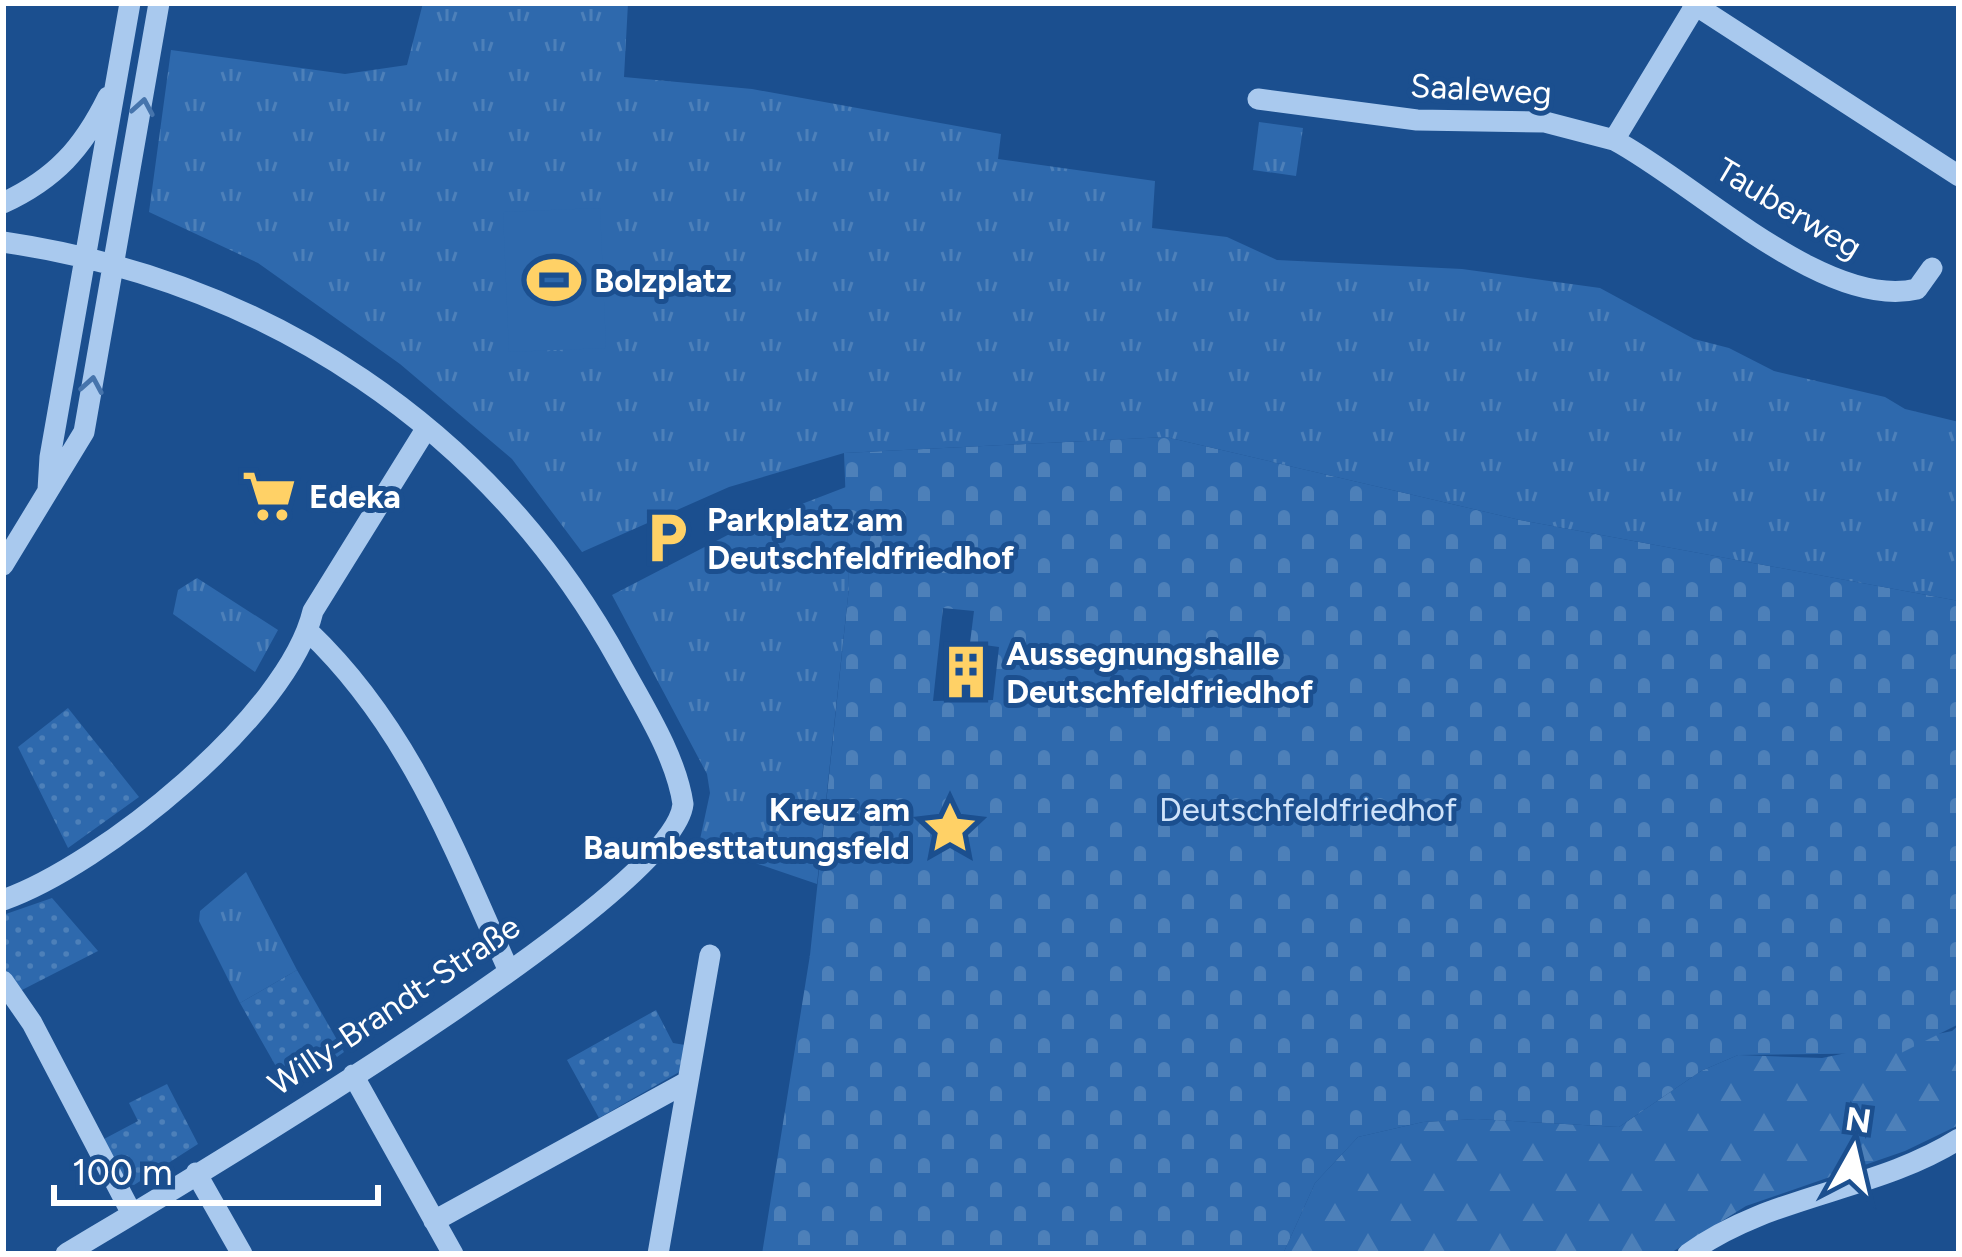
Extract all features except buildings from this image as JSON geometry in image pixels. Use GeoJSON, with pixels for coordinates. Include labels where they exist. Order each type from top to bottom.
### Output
{"type":"FeatureCollection","features":[{"type":"Feature","properties":{"kind":"street"},"geometry":{"type":"LineString","coordinates":[[49,491],[130,3]]}},
{"type":"Feature","properties":{"kind":"street"},"geometry":{"type":"LineString","coordinates":[[3,565],[84,432],[159,3]]}},
{"type":"Feature","properties":{"kind":"street"},"geometry":{"type":"LineString","coordinates":[[1614,140],[1693,4],[1959,176]]}},
{"type":"Feature","properties":{"kind":"street"},"geometry":{"type":"LineString","coordinates":[[3,202],[56,173],[75,153],[118,74]]}},
{"type":"Feature","properties":{"kind":"street","name":"Saaleweg"},"geometry":{"type":"LineString","coordinates":[[1258,99],[1417,120],[1545,122],[1614,140]]}},
{"type":"Feature","properties":{"kind":"street","name":"Tauberweg"},"geometry":{"type":"LineString","coordinates":[[1614,140],[1832,278],[1902,293],[1917,289],[1932,268]]}},
{"type":"Feature","properties":{"kind":"street"},"geometry":{"type":"LineString","coordinates":[[3,242],[86,259],[270,320],[426,430],[313,611],[308,631],[253,711],[151,813],[48,884],[3,900]]}},
{"type":"Feature","properties":{"kind":"street","name":"Willy-Brandt-Straße"},"geometry":{"type":"LineString","coordinates":[[66,1254],[352,1075],[508,969],[599,905],[678,825],[682,795],[658,736],[578,592],[492,484],[426,430]]}},
{"type":"Feature","properties":{"kind":"street"},"geometry":{"type":"LineString","coordinates":[[308,631],[362,687],[406,748],[508,969]]}},
{"type":"Feature","properties":{"kind":"street"},"geometry":{"type":"LineString","coordinates":[[658,1254],[710,955]]}},
{"type":"Feature","properties":{"kind":"street"},"geometry":{"type":"LineString","coordinates":[[3,981],[32,1023],[132,1214]]}},
{"type":"Feature","properties":{"kind":"street"},"geometry":{"type":"LineString","coordinates":[[352,1075],[453,1254]]}},
{"type":"Feature","properties":{"kind":"street"},"geometry":{"type":"LineString","coordinates":[[434,1221],[687,1082]]}},
{"type":"Feature","properties":{"kind":"street"},"geometry":{"type":"LineString","coordinates":[[1688,1254],[1803,1196],[1889,1172],[1959,1139]]}},
{"type":"Feature","properties":{"kind":"street"},"geometry":{"type":"LineString","coordinates":[[196,1173],[242,1254]]}},
{"type":"Feature","properties":{"kind":"green space"},"geometry":{"type":"Polygon","coordinates":[[[423,3],[628,3],[624,77],[752,89],[1001,134],[998,159],[1155,181],[1152,228],[1227,237],[1277,260],[1462,269],[1600,288],[1694,339],[1729,348],[1774,371],[1885,397],[1905,409],[1959,422],[1959,601],[1520,520],[1166,437],[844,453],[729,487],[582,552],[512,459],[400,364],[258,263],[149,212],[171,50],[345,74],[407,65],[423,3]]]}},
{"type":"Feature","properties":{"kind":"green space"},"geometry":{"type":"Polygon","coordinates":[[[1259,122],[1303,128],[1296,176],[1253,170],[1259,122]]]}},
{"type":"Feature","properties":{"kind":"green space","name":"Bolzplatz"},"geometry":{"type":"Polygon","coordinates":[[[600,208],[606,348],[509,352],[503,212],[600,208]]]}},
{"type":"Feature","properties":{"kind":"green space","name":"Deutschfeldfriedhof"},"geometry":{"type":"Polygon","coordinates":[[[1166,437],[1520,520],[1959,601],[1959,1024],[1901,1053],[1738,1055],[1701,1071],[1619,1127],[1477,1119],[1423,1122],[1358,1137],[1315,1183],[1283,1254],[762,1254],[810,955],[849,587],[844,453],[1166,437]],[[943,608],[933,701],[993,700],[999,647],[970,643],[974,611],[943,608]]]}},
{"type":"Feature","properties":{"kind":"green space"},"geometry":{"type":"Polygon","coordinates":[[[846,487],[849,587],[817,884],[699,844],[710,793],[707,774],[612,595],[747,525],[846,487]]]}},
{"type":"Feature","properties":{"kind":"green space"},"geometry":{"type":"Polygon","coordinates":[[[197,578],[278,630],[255,672],[173,614],[178,590],[197,578]]]}},
{"type":"Feature","properties":{"kind":"green space"},"geometry":{"type":"Polygon","coordinates":[[[68,708],[139,797],[68,848],[18,747],[68,708]]]}},
{"type":"Feature","properties":{"kind":"green space"},"geometry":{"type":"Polygon","coordinates":[[[246,872],[297,970],[240,1003],[199,921],[200,911],[246,872]]]}},
{"type":"Feature","properties":{"kind":"green space"},"geometry":{"type":"Polygon","coordinates":[[[52,898],[98,951],[20,991],[3,968],[3,915],[52,898]]]}},
{"type":"Feature","properties":{"kind":"green space"},"geometry":{"type":"Polygon","coordinates":[[[297,970],[344,1052],[337,1057],[327,1043],[309,1054],[318,1069],[293,1086],[286,1084],[240,1003],[297,970]]]}},
{"type":"Feature","properties":{"kind":"green space"},"geometry":{"type":"Polygon","coordinates":[[[656,1010],[673,1043],[685,1045],[681,1071],[599,1118],[567,1060],[656,1010]]]}},
{"type":"Feature","properties":{"kind":"green space"},"geometry":{"type":"Polygon","coordinates":[[[1959,1025],[1959,1125],[1905,1151],[1746,1206],[1669,1254],[1283,1254],[1315,1183],[1358,1137],[1423,1122],[1477,1119],[1619,1127],[1701,1071],[1738,1055],[1822,1058],[1952,1031],[1959,1025]]]}},
{"type":"Feature","properties":{"kind":"green space"},"geometry":{"type":"Polygon","coordinates":[[[167,1084],[198,1144],[134,1185],[125,1183],[104,1139],[138,1121],[129,1103],[167,1084]]]}},
{"type":"Feature","properties":{"kind":"place","name":"Bolzplatz"},"geometry":{"type":"Point","coordinates":[554,280]}},
{"type":"Feature","properties":{"kind":"place","name":"Edeka"},"geometry":{"type":"Point","coordinates":[269,496]}},
{"type":"Feature","properties":{"kind":"place","name":"Parkplatz am Deutschfeldfriedhof"},"geometry":{"type":"Point","coordinates":[667,538]}},
{"type":"Feature","properties":{"kind":"place","name":"Aussegnungshalle Deutschfeldfriedhof"},"geometry":{"type":"Point","coordinates":[966,672]}},
{"type":"Feature","properties":{"kind":"place","name":"Kreuz am Baumbesttatungsfeld"},"geometry":{"type":"Point","coordinates":[950,828]}}]}
